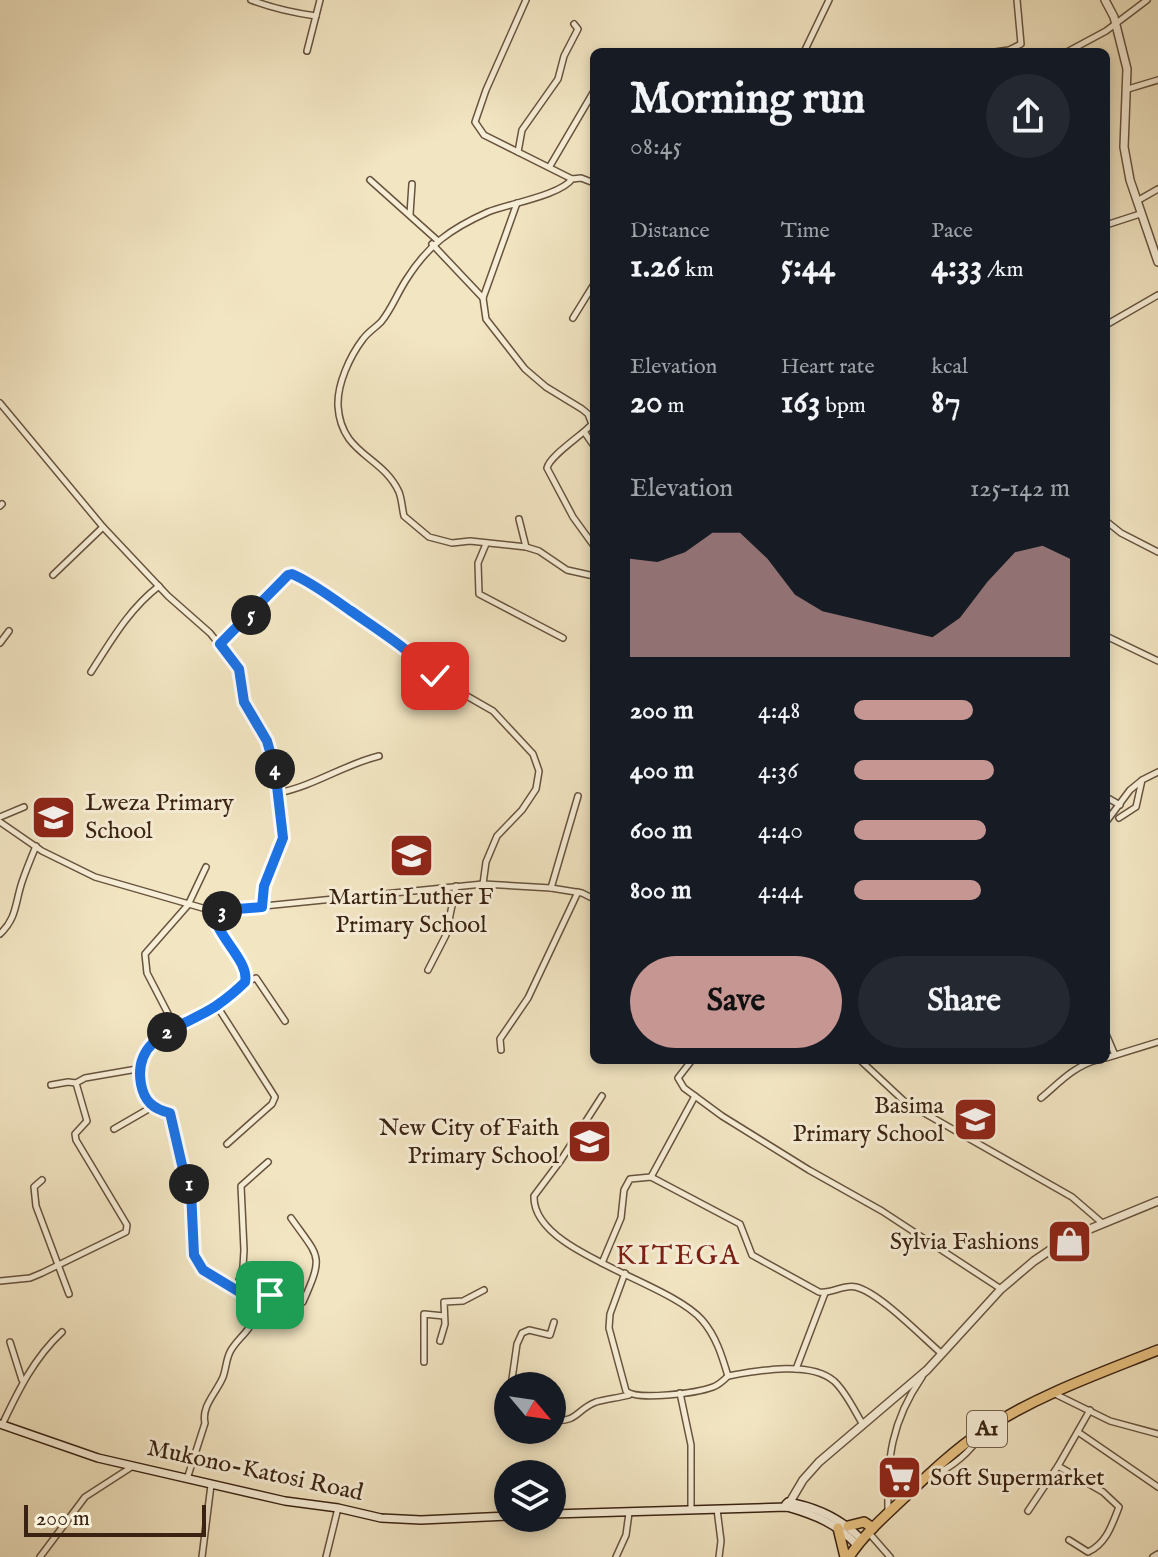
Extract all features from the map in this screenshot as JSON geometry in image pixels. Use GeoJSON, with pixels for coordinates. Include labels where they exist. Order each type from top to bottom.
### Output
{"type":"FeatureCollection","features":[{"type":"Feature","properties":{"kind":"highway","name":"A1"},"geometry":{"type":"LineString","coordinates":[[847,1557],[924,1479],[983,1431],[1052,1392],[1158,1350]]}},
{"type":"Feature","properties":{"kind":"highway"},"geometry":{"type":"LineString","coordinates":[[847,1557],[843,1527],[864,1522],[865,1536]]}},
{"type":"Feature","properties":{"kind":"main road"},"geometry":{"type":"LineString","coordinates":[[1105,0],[1116,24],[1127,69],[1124,147],[1136,202],[1158,262]]}},
{"type":"Feature","properties":{"kind":"main road"},"geometry":{"type":"LineString","coordinates":[[785,1506],[819,1462],[927,1370],[1001,1289],[1034,1261],[1068,1238],[1101,1222],[1158,1201]]}},
{"type":"Feature","properties":{"kind":"main road","name":"Mukono-Katosi Road"},"geometry":{"type":"LineString","coordinates":[[1,1424],[62,1447],[285,1501],[381,1518],[421,1520],[494,1517]]}},
{"type":"Feature","properties":{"kind":"main road"},"geometry":{"type":"LineString","coordinates":[[566,1514],[785,1506],[814,1509],[865,1536]]}},
{"type":"Feature","properties":{"kind":"street"},"geometry":{"type":"LineString","coordinates":[[251,0],[284,8],[288,4],[291,12],[316,16]]}},
{"type":"Feature","properties":{"kind":"street"},"geometry":{"type":"LineString","coordinates":[[307,51],[320,0]]}},
{"type":"Feature","properties":{"kind":"street"},"geometry":{"type":"LineString","coordinates":[[526,0],[475,122],[484,135],[572,179],[590,181]]}},
{"type":"Feature","properties":{"kind":"street"},"geometry":{"type":"LineString","coordinates":[[806,48],[829,0]]}},
{"type":"Feature","properties":{"kind":"street"},"geometry":{"type":"LineString","coordinates":[[1013,48],[1021,44],[1017,0]]}},
{"type":"Feature","properties":{"kind":"street"},"geometry":{"type":"LineString","coordinates":[[1074,48],[1116,24],[1147,0]]}},
{"type":"Feature","properties":{"kind":"street"},"geometry":{"type":"LineString","coordinates":[[518,152],[522,130],[558,79],[564,56],[578,29],[574,24]]}},
{"type":"Feature","properties":{"kind":"street"},"geometry":{"type":"LineString","coordinates":[[1128,89],[1158,80]]}},
{"type":"Feature","properties":{"kind":"street"},"geometry":{"type":"LineString","coordinates":[[550,166],[590,98]]}},
{"type":"Feature","properties":{"kind":"street"},"geometry":{"type":"LineString","coordinates":[[572,179],[551,191],[485,213],[435,242],[405,281],[381,322],[352,355],[338,401],[338,411],[350,444],[386,473],[398,490],[404,516],[429,537],[452,543],[470,541],[526,547],[539,551],[567,570],[590,574]]}},
{"type":"Feature","properties":{"kind":"street"},"geometry":{"type":"LineString","coordinates":[[370,180],[410,215],[483,298],[489,325],[525,369],[590,418]]}},
{"type":"Feature","properties":{"kind":"street"},"geometry":{"type":"LineString","coordinates":[[410,215],[412,184]]}},
{"type":"Feature","properties":{"kind":"street"},"geometry":{"type":"LineString","coordinates":[[1136,202],[1158,189]]}},
{"type":"Feature","properties":{"kind":"street"},"geometry":{"type":"LineString","coordinates":[[483,298],[517,202]]}},
{"type":"Feature","properties":{"kind":"street"},"geometry":{"type":"LineString","coordinates":[[1110,224],[1140,214]]}},
{"type":"Feature","properties":{"kind":"street"},"geometry":{"type":"LineString","coordinates":[[573,318],[590,290]]}},
{"type":"Feature","properties":{"kind":"street"},"geometry":{"type":"LineString","coordinates":[[1110,323],[1158,295]]}},
{"type":"Feature","properties":{"kind":"street"},"geometry":{"type":"LineString","coordinates":[[0,403],[103,527],[220,644],[239,669],[244,702],[269,744],[278,793],[282,841],[264,886],[262,907]]}},
{"type":"Feature","properties":{"kind":"street"},"geometry":{"type":"LineString","coordinates":[[590,427],[551,458],[547,468],[573,517],[590,540]]}},
{"type":"Feature","properties":{"kind":"street"},"geometry":{"type":"LineString","coordinates":[[585,433],[590,440]]}},
{"type":"Feature","properties":{"kind":"street"},"geometry":{"type":"LineString","coordinates":[[519,519],[526,547]]}},
{"type":"Feature","properties":{"kind":"street"},"geometry":{"type":"LineString","coordinates":[[1110,524],[1158,552]]}},
{"type":"Feature","properties":{"kind":"street"},"geometry":{"type":"LineString","coordinates":[[53,575],[103,527]]}},
{"type":"Feature","properties":{"kind":"street"},"geometry":{"type":"LineString","coordinates":[[486,544],[478,563],[479,594],[563,638]]}},
{"type":"Feature","properties":{"kind":"street"},"geometry":{"type":"LineString","coordinates":[[220,644],[292,574],[393,640],[420,660],[439,680],[497,715],[533,754],[539,777],[528,802],[497,836],[486,862],[483,884]]}},
{"type":"Feature","properties":{"kind":"street"},"geometry":{"type":"LineString","coordinates":[[91,672],[140,600],[159,586]]}},
{"type":"Feature","properties":{"kind":"street"},"geometry":{"type":"LineString","coordinates":[[0,643],[9,631]]}},
{"type":"Feature","properties":{"kind":"street"},"geometry":{"type":"LineString","coordinates":[[1110,638],[1158,661]]}},
{"type":"Feature","properties":{"kind":"street"},"geometry":{"type":"LineString","coordinates":[[278,793],[298,789],[345,766],[379,756]]}},
{"type":"Feature","properties":{"kind":"street"},"geometry":{"type":"LineString","coordinates":[[1110,817],[1130,790],[1158,772]]}},
{"type":"Feature","properties":{"kind":"street"},"geometry":{"type":"LineString","coordinates":[[1119,818],[1136,807],[1142,780]]}},
{"type":"Feature","properties":{"kind":"street"},"geometry":{"type":"LineString","coordinates":[[551,888],[578,796]]}},
{"type":"Feature","properties":{"kind":"street"},"geometry":{"type":"LineString","coordinates":[[1110,799],[1120,805]]}},
{"type":"Feature","properties":{"kind":"street"},"geometry":{"type":"LineString","coordinates":[[24,807],[0,819],[36,846],[106,882],[213,911],[483,884],[551,888],[590,897]]}},
{"type":"Feature","properties":{"kind":"street"},"geometry":{"type":"LineString","coordinates":[[0,934],[11,923],[36,846]]}},
{"type":"Feature","properties":{"kind":"street"},"geometry":{"type":"LineString","coordinates":[[175,1027],[147,973],[145,954],[188,905],[206,867]]}},
{"type":"Feature","properties":{"kind":"street"},"geometry":{"type":"LineString","coordinates":[[428,970],[446,935],[456,886]]}},
{"type":"Feature","properties":{"kind":"street"},"geometry":{"type":"LineString","coordinates":[[501,1050],[500,1039],[533,988],[578,892]]}},
{"type":"Feature","properties":{"kind":"street"},"geometry":{"type":"LineString","coordinates":[[213,911],[217,929],[246,970],[245,982]]}},
{"type":"Feature","properties":{"kind":"street"},"geometry":{"type":"LineString","coordinates":[[187,1479],[205,1423],[203,1416],[223,1377],[229,1354],[252,1324],[254,1315],[247,1305],[246,1296],[203,1270],[194,1255],[191,1191],[176,1144],[173,1119],[170,1113],[152,1107],[142,1091],[137,1069],[149,1047],[175,1027],[217,1006],[245,982],[256,978],[285,1021]]}},
{"type":"Feature","properties":{"kind":"street"},"geometry":{"type":"LineString","coordinates":[[217,1006],[275,1097],[272,1104],[227,1144]]}},
{"type":"Feature","properties":{"kind":"street"},"geometry":{"type":"LineString","coordinates":[[1110,1057],[1158,1042]]}},
{"type":"Feature","properties":{"kind":"street"},"geometry":{"type":"LineString","coordinates":[[1110,1043],[1115,1055]]}},
{"type":"Feature","properties":{"kind":"street"},"geometry":{"type":"LineString","coordinates":[[689,1064],[678,1078],[679,1083],[695,1096],[809,1170],[882,1211],[1001,1289]]}},
{"type":"Feature","properties":{"kind":"street"},"geometry":{"type":"LineString","coordinates":[[864,1064],[905,1102],[1072,1197],[1101,1222]]}},
{"type":"Feature","properties":{"kind":"street"},"geometry":{"type":"LineString","coordinates":[[1041,1098],[1084,1064]]}},
{"type":"Feature","properties":{"kind":"street"},"geometry":{"type":"LineString","coordinates":[[51,1085],[76,1083],[85,1078],[137,1069]]}},
{"type":"Feature","properties":{"kind":"street"},"geometry":{"type":"LineString","coordinates":[[0,1280],[30,1278],[128,1229],[76,1140],[75,1134],[87,1121],[76,1083]]}},
{"type":"Feature","properties":{"kind":"street"},"geometry":{"type":"LineString","coordinates":[[602,1096],[554,1170],[539,1187],[534,1203],[541,1219],[568,1246],[685,1305],[701,1319],[717,1345],[728,1376]]}},
{"type":"Feature","properties":{"kind":"street"},"geometry":{"type":"LineString","coordinates":[[651,1177],[695,1096]]}},
{"type":"Feature","properties":{"kind":"street"},"geometry":{"type":"LineString","coordinates":[[114,1129],[152,1107]]}},
{"type":"Feature","properties":{"kind":"street"},"geometry":{"type":"LineString","coordinates":[[236,1290],[244,1250],[241,1186],[268,1162]]}},
{"type":"Feature","properties":{"kind":"street"},"geometry":{"type":"LineString","coordinates":[[602,1263],[621,1218],[624,1190],[630,1179],[651,1177],[740,1224],[752,1255],[801,1284],[825,1293],[845,1287],[863,1290],[877,1298],[942,1354]]}},
{"type":"Feature","properties":{"kind":"street"},"geometry":{"type":"LineString","coordinates":[[42,1180],[34,1187],[36,1206],[69,1294]]}},
{"type":"Feature","properties":{"kind":"street"},"geometry":{"type":"LineString","coordinates":[[250,1310],[266,1293],[294,1304],[303,1302],[317,1256],[291,1218]]}},
{"type":"Feature","properties":{"kind":"street"},"geometry":{"type":"LineString","coordinates":[[625,1273],[613,1305],[609,1328],[622,1384],[630,1395]]}},
{"type":"Feature","properties":{"kind":"street"},"geometry":{"type":"LineString","coordinates":[[440,1341],[445,1324],[444,1302],[463,1301],[484,1290]]}},
{"type":"Feature","properties":{"kind":"street"},"geometry":{"type":"LineString","coordinates":[[796,1369],[825,1293]]}},
{"type":"Feature","properties":{"kind":"street"},"geometry":{"type":"LineString","coordinates":[[424,1362],[424,1314],[444,1316]]}},
{"type":"Feature","properties":{"kind":"street"},"geometry":{"type":"LineString","coordinates":[[513,1372],[522,1333],[529,1330],[550,1335],[554,1322]]}},
{"type":"Feature","properties":{"kind":"street"},"geometry":{"type":"LineString","coordinates":[[1,1424],[22,1381],[44,1349],[62,1332]]}},
{"type":"Feature","properties":{"kind":"street"},"geometry":{"type":"LineString","coordinates":[[10,1342],[22,1381]]}},
{"type":"Feature","properties":{"kind":"street"},"geometry":{"type":"LineString","coordinates":[[566,1420],[598,1402],[630,1395],[680,1393],[716,1386],[728,1376],[796,1369],[827,1375],[862,1423]]}},
{"type":"Feature","properties":{"kind":"street"},"geometry":{"type":"LineString","coordinates":[[888,1513],[887,1474],[894,1432],[904,1406],[927,1370]]}},
{"type":"Feature","properties":{"kind":"street"},"geometry":{"type":"LineString","coordinates":[[1052,1392],[1110,1421],[1158,1434]]}},
{"type":"Feature","properties":{"kind":"street"},"geometry":{"type":"LineString","coordinates":[[680,1393],[691,1445],[691,1509]]}},
{"type":"Feature","properties":{"kind":"street"},"geometry":{"type":"LineString","coordinates":[[1028,1511],[1090,1410]]}},
{"type":"Feature","properties":{"kind":"street"},"geometry":{"type":"LineString","coordinates":[[1078,1432],[1158,1487]]}},
{"type":"Feature","properties":{"kind":"street"},"geometry":{"type":"LineString","coordinates":[[40,1557],[85,1497],[134,1466]]}},
{"type":"Feature","properties":{"kind":"street"},"geometry":{"type":"LineString","coordinates":[[1058,1466],[1103,1492],[1119,1507],[1104,1539],[1092,1551],[1088,1552],[1069,1540]]}},
{"type":"Feature","properties":{"kind":"street"},"geometry":{"type":"LineString","coordinates":[[202,1557],[211,1485]]}},
{"type":"Feature","properties":{"kind":"street"},"geometry":{"type":"LineString","coordinates":[[326,1557],[338,1508]]}},
{"type":"Feature","properties":{"kind":"street"},"geometry":{"type":"LineString","coordinates":[[717,1508],[721,1541],[719,1557]]}},
{"type":"Feature","properties":{"kind":"street"},"geometry":{"type":"LineString","coordinates":[[616,1557],[626,1535],[629,1513]]}},
{"type":"Feature","properties":{"kind":"street"},"geometry":{"type":"LineString","coordinates":[[865,1536],[890,1557]]}},
{"type":"Feature","properties":{"kind":"place","name":"Lweza Primary School"},"geometry":{"type":"Point","coordinates":[54,817]}},
{"type":"Feature","properties":{"kind":"place","name":"Martin Luther F Primary School"},"geometry":{"type":"Point","coordinates":[411,855]}},
{"type":"Feature","properties":{"kind":"place","name":"Basima Primary School"},"geometry":{"type":"Point","coordinates":[975,1120]}},
{"type":"Feature","properties":{"kind":"place","name":"New City of Faith Primary School"},"geometry":{"type":"Point","coordinates":[590,1142]}},
{"type":"Feature","properties":{"kind":"place","name":"Sylvia Fashions"},"geometry":{"type":"Point","coordinates":[1070,1242]}},
{"type":"Feature","properties":{"kind":"place","name":"Soft Supermarket"},"geometry":{"type":"Point","coordinates":[899,1478]}},
{"type":"Feature","properties":{"kind":"district","name":"KITEGA"},"geometry":{"type":"Point","coordinates":[678,1256]}},
{"type":"Feature","properties":{"kind":"route"},"geometry":{"type":"LineString","coordinates":[[270,1295],[266,1293],[250,1310],[246,1296],[215,1279],[198,1265],[194,1255],[191,1191],[176,1144],[173,1119],[170,1113],[152,1107],[148,1102],[137,1069],[149,1047],[159,1037],[187,1019],[217,1006],[245,982],[246,970],[217,929],[213,911],[262,907],[264,886],[283,838],[269,744],[245,706],[239,669],[220,644],[292,574],[393,640],[435,676]]}}]}
